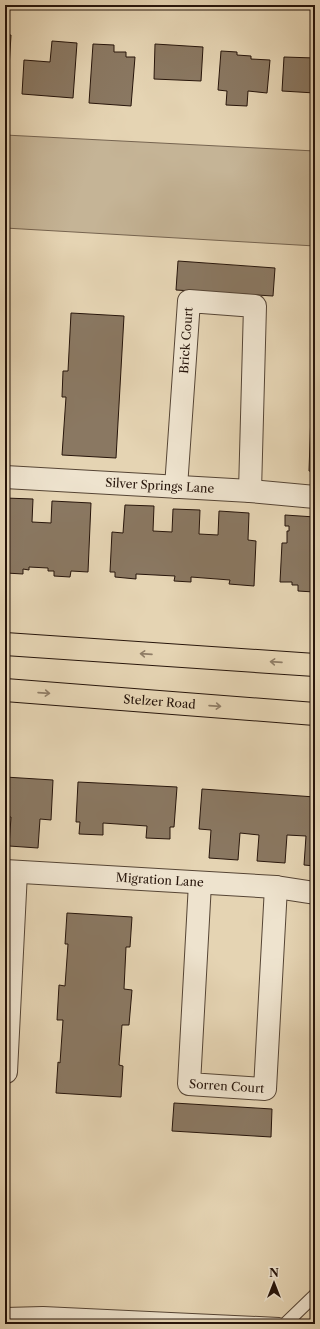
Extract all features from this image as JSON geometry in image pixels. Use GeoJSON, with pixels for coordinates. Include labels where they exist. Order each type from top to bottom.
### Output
{"type":"FeatureCollection","features":[{"type":"Feature","properties":{"kind":"main road"},"geometry":{"type":"LineString","coordinates":[[5,644],[315,665]]}},
{"type":"Feature","properties":{"kind":"main road","name":"Stelzer Road"},"geometry":{"type":"LineString","coordinates":[[5,690],[315,714]]}},
{"type":"Feature","properties":{"kind":"street","name":"Brick Court"},"geometry":{"type":"LineString","coordinates":[[176,487],[189,301],[255,306],[250,491]]}},
{"type":"Feature","properties":{"kind":"street","name":"Silver Springs Lane"},"geometry":{"type":"LineString","coordinates":[[5,477],[250,491],[315,497]]}},
{"type":"Feature","properties":{"kind":"street","name":"Migration Lane"},"geometry":{"type":"LineString","coordinates":[[10,871],[276,887],[315,893]]}},
{"type":"Feature","properties":{"kind":"street"},"geometry":{"type":"LineString","coordinates":[[5,1072],[10,871]]}},
{"type":"Feature","properties":{"kind":"street","name":"Sorren Court"},"geometry":{"type":"LineString","coordinates":[[200,883],[189,1084],[265,1088],[276,887]]}},
{"type":"Feature","properties":{"kind":"lane"},"geometry":{"type":"LineString","coordinates":[[285,1324],[315,1295]]}},
{"type":"Feature","properties":{"kind":"lane"},"geometry":{"type":"LineString","coordinates":[[5,1314],[43,1313],[279,1324]]}},
{"type":"Feature","properties":{"kind":"shaded area"},"geometry":{"type":"Polygon","coordinates":[[[5,135],[315,151],[315,246],[5,228],[5,135]]]}},
{"type":"Feature","properties":{"kind":"building"},"geometry":{"type":"Polygon","coordinates":[[[5,35],[11,35],[9,68],[5,67],[5,35]]]}},
{"type":"Feature","properties":{"kind":"building"},"geometry":{"type":"Polygon","coordinates":[[[52,41],[77,43],[73,98],[22,94],[24,60],[50,62],[52,41]]]}},
{"type":"Feature","properties":{"kind":"building"},"geometry":{"type":"Polygon","coordinates":[[[93,44],[114,45],[114,52],[126,52],[126,57],[135,57],[131,106],[89,103],[93,44]]]}},
{"type":"Feature","properties":{"kind":"building"},"geometry":{"type":"Polygon","coordinates":[[[155,44],[203,47],[201,81],[154,79],[155,44]]]}},
{"type":"Feature","properties":{"kind":"building"},"geometry":{"type":"Polygon","coordinates":[[[221,51],[237,52],[237,55],[251,56],[251,59],[270,60],[267,93],[248,91],[247,106],[226,105],[227,91],[218,90],[221,51]]]}},
{"type":"Feature","properties":{"kind":"building"},"geometry":{"type":"Polygon","coordinates":[[[284,57],[315,58],[315,93],[282,91],[284,57]]]}},
{"type":"Feature","properties":{"kind":"building"},"geometry":{"type":"Polygon","coordinates":[[[178,261],[275,268],[273,296],[176,290],[178,261]]]}},
{"type":"Feature","properties":{"kind":"building"},"geometry":{"type":"Polygon","coordinates":[[[71,313],[124,316],[116,458],[62,455],[66,397],[62,397],[63,371],[68,371],[71,313]]]}},
{"type":"Feature","properties":{"kind":"building"},"geometry":{"type":"Polygon","coordinates":[[[315,366],[315,472],[309,471],[312,383],[314,383],[315,366]]]}},
{"type":"Feature","properties":{"kind":"building"},"geometry":{"type":"Polygon","coordinates":[[[5,498],[33,499],[32,522],[51,523],[52,501],[91,503],[88,572],[71,571],[70,577],[54,576],[54,571],[48,571],[48,568],[29,567],[29,570],[23,569],[23,574],[6,573],[5,498]]]}},
{"type":"Feature","properties":{"kind":"building"},"geometry":{"type":"Polygon","coordinates":[[[125,505],[154,506],[153,531],[172,532],[173,509],[200,510],[199,534],[218,535],[219,511],[249,513],[248,540],[256,541],[254,586],[229,584],[230,580],[191,577],[191,582],[174,581],[175,576],[136,574],[136,579],[115,577],[115,572],[110,572],[112,532],[123,533],[125,505]]]}},
{"type":"Feature","properties":{"kind":"building"},"geometry":{"type":"Polygon","coordinates":[[[285,515],[315,517],[314,592],[298,591],[298,585],[292,585],[292,582],[280,582],[282,543],[287,543],[287,531],[289,531],[289,526],[285,526],[285,515]]]}},
{"type":"Feature","properties":{"kind":"building"},"geometry":{"type":"Polygon","coordinates":[[[5,777],[53,780],[51,820],[40,819],[38,848],[9,846],[11,817],[5,817],[5,777]]]}},
{"type":"Feature","properties":{"kind":"building"},"geometry":{"type":"Polygon","coordinates":[[[78,782],[177,787],[174,827],[170,827],[170,839],[146,838],[147,826],[103,823],[103,835],[79,834],[80,822],[76,822],[78,782]]]}},
{"type":"Feature","properties":{"kind":"building"},"geometry":{"type":"Polygon","coordinates":[[[202,789],[315,797],[315,866],[304,865],[306,836],[287,835],[285,863],[257,861],[259,835],[240,833],[238,860],[209,858],[211,830],[199,829],[202,789]]]}},
{"type":"Feature","properties":{"kind":"building"},"geometry":{"type":"Polygon","coordinates":[[[67,913],[132,917],[130,947],[126,947],[124,989],[132,990],[129,1025],[122,1025],[119,1065],[123,1066],[121,1097],[56,1093],[63,1020],[57,1020],[59,985],[65,986],[68,944],[65,944],[67,913]]]}},
{"type":"Feature","properties":{"kind":"building"},"geometry":{"type":"Polygon","coordinates":[[[5,1092],[8,1092],[6,1118],[5,1118],[5,1092]]]}},
{"type":"Feature","properties":{"kind":"building"},"geometry":{"type":"Polygon","coordinates":[[[174,1103],[272,1109],[271,1137],[172,1131],[174,1103]]]}}]}
